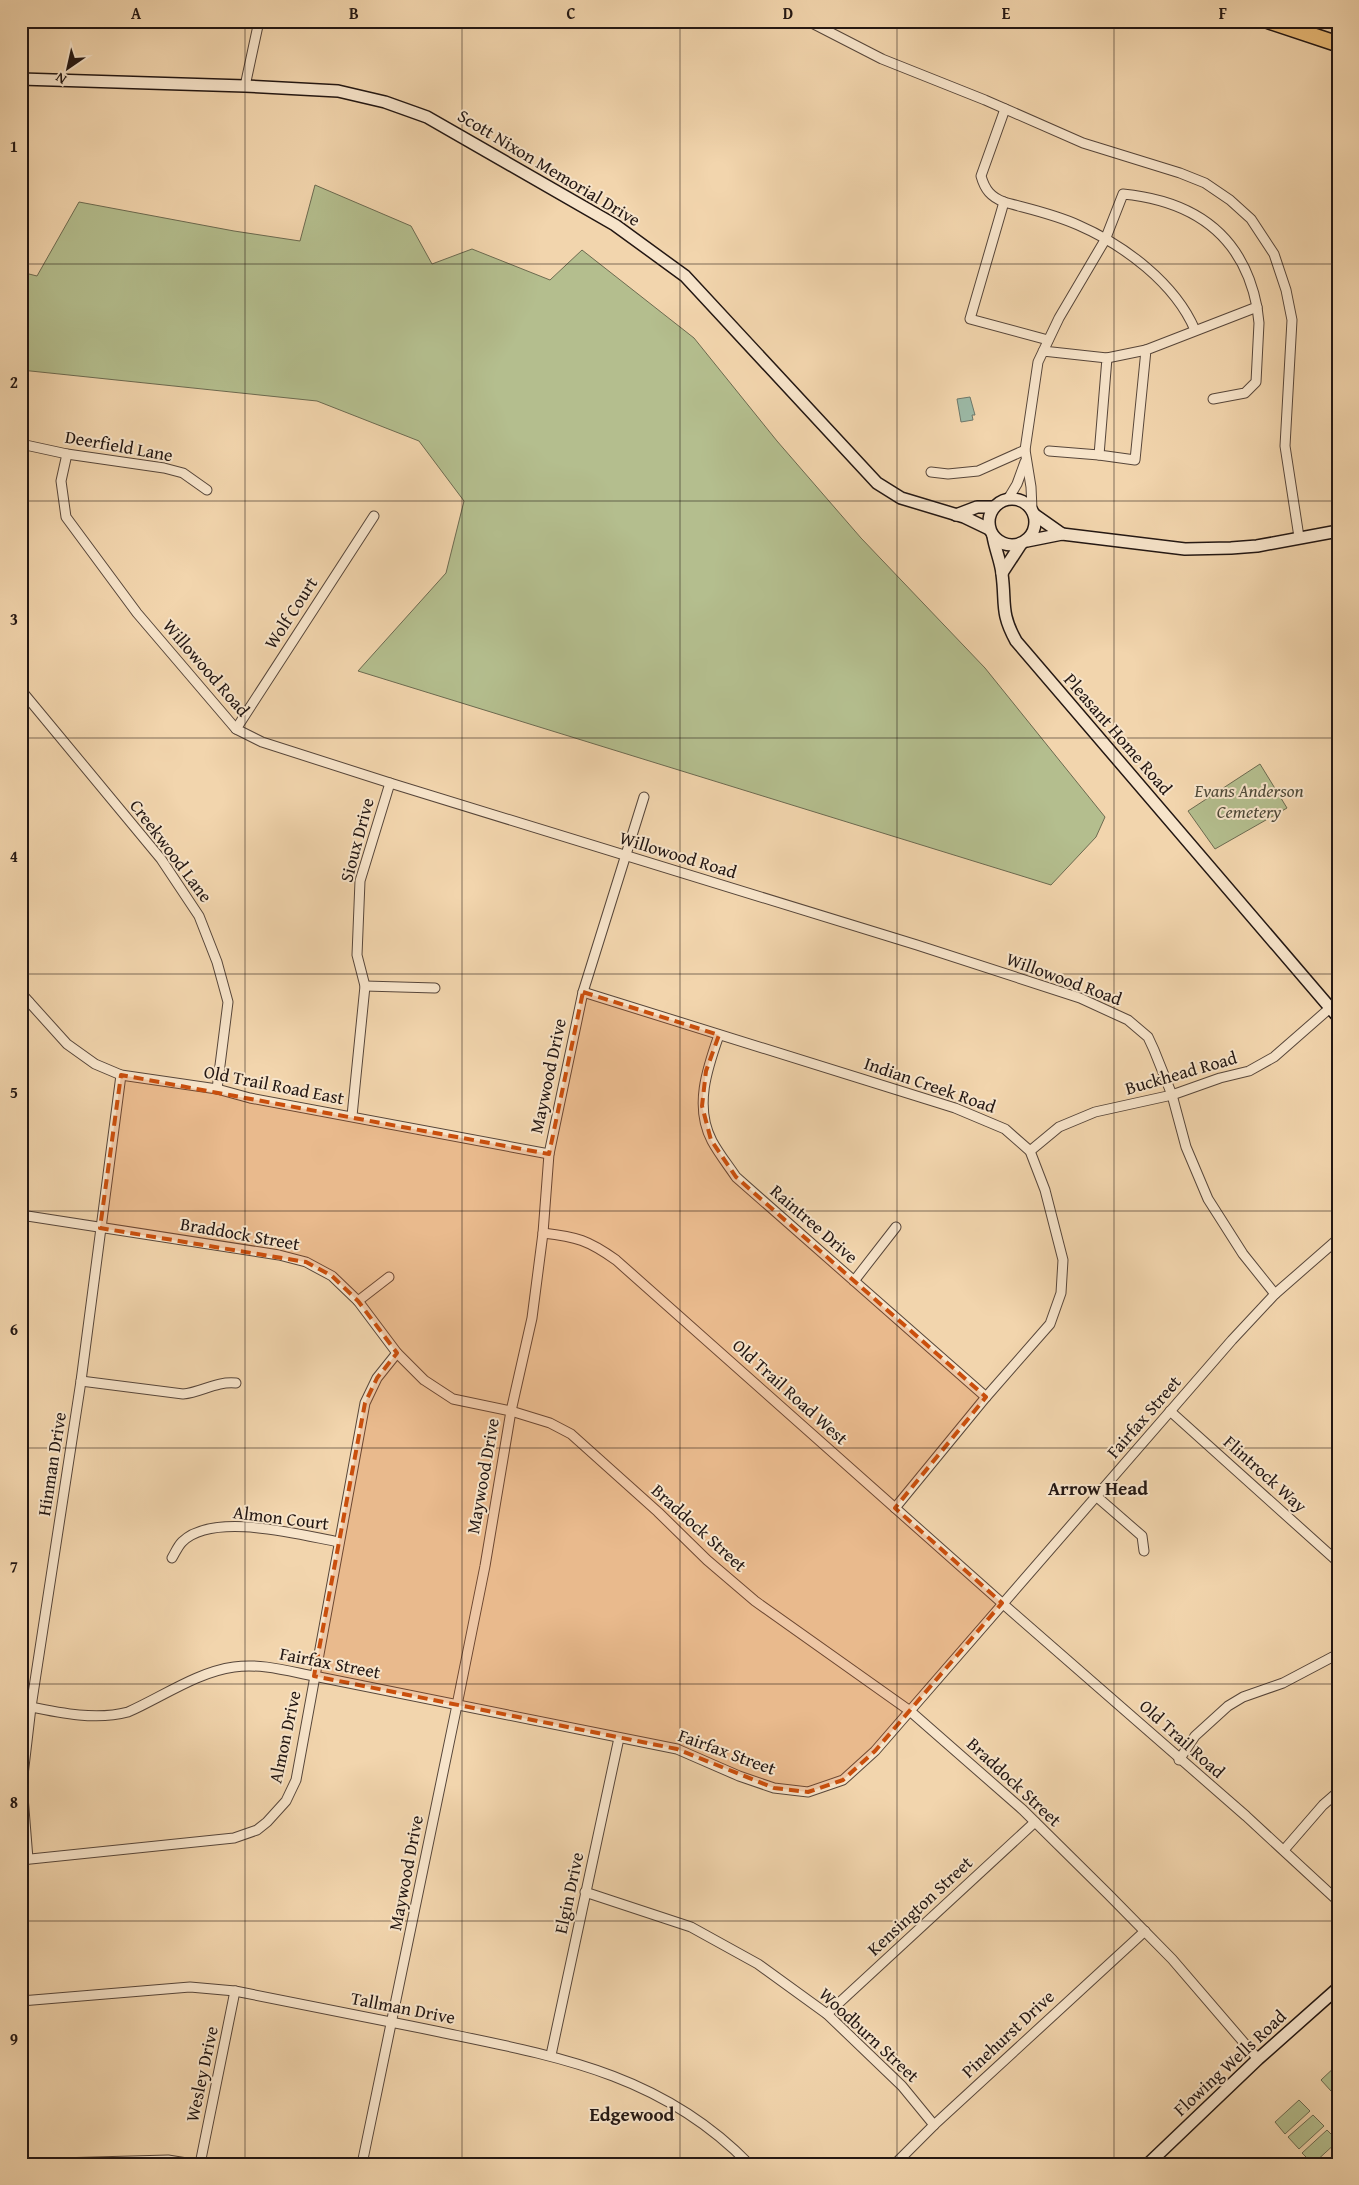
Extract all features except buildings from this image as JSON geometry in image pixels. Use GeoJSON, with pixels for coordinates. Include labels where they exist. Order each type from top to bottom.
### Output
{"type":"FeatureCollection","features":[{"type":"Feature","properties":{"kind":"highway"},"geometry":{"type":"LineString","coordinates":[[1270,21],[1338,44]]}},
{"type":"Feature","properties":{"kind":"main road","name":"Scott Nixon Memorial Drive"},"geometry":{"type":"LineString","coordinates":[[21,79],[245,86],[338,92],[385,102],[427,117],[615,225],[685,276],[877,483],[901,498],[956,515],[991,533]]}},
{"type":"Feature","properties":{"kind":"main road"},"geometry":{"type":"LineString","coordinates":[[956,515],[977,507],[994,507],[1008,499],[1023,501],[1033,512],[1062,534]]}},
{"type":"Feature","properties":{"kind":"main road"},"geometry":{"type":"LineString","coordinates":[[994,507],[988,521],[991,533],[1006,545],[1062,534],[1209,549],[1257,546],[1338,531]]}},
{"type":"Feature","properties":{"kind":"main road"},"geometry":{"type":"LineString","coordinates":[[1002,573],[1035,527],[1033,512]]}},
{"type":"Feature","properties":{"kind":"main road","name":"Pleasant Home Road"},"geometry":{"type":"LineString","coordinates":[[991,533],[1002,573],[1002,606],[1007,625],[1016,641],[1338,1017]]}},
{"type":"Feature","properties":{"kind":"main road","name":"Flowing Wells Road"},"geometry":{"type":"LineString","coordinates":[[1148,2164],[1258,2059],[1338,1988]]}},
{"type":"Feature","properties":{"kind":"street"},"geometry":{"type":"LineString","coordinates":[[245,86],[259,21]]}},
{"type":"Feature","properties":{"kind":"street"},"geometry":{"type":"LineString","coordinates":[[808,21],[882,59],[1084,143],[1180,173],[1205,183],[1230,200],[1256,226],[1274,254],[1286,290],[1292,320],[1285,446],[1299,537]]}},
{"type":"Feature","properties":{"kind":"street"},"geometry":{"type":"LineString","coordinates":[[1005,109],[981,176],[988,192],[995,199],[1056,216],[1106,238],[1164,284],[1176,298],[1195,330]]}},
{"type":"Feature","properties":{"kind":"street"},"geometry":{"type":"LineString","coordinates":[[1008,499],[1017,484],[1026,455],[1033,388],[1043,351],[1106,238],[1123,194],[1148,196],[1182,208],[1210,224],[1232,246],[1252,282],[1259,323],[1256,382],[1245,393],[1213,399]]}},
{"type":"Feature","properties":{"kind":"street"},"geometry":{"type":"LineString","coordinates":[[1004,202],[970,318],[1048,340]]}},
{"type":"Feature","properties":{"kind":"street"},"geometry":{"type":"LineString","coordinates":[[1043,351],[1107,358],[1146,350],[1257,307]]}},
{"type":"Feature","properties":{"kind":"street"},"geometry":{"type":"LineString","coordinates":[[1049,451],[1135,460],[1146,350]]}},
{"type":"Feature","properties":{"kind":"street"},"geometry":{"type":"LineString","coordinates":[[1099,455],[1107,358]]}},
{"type":"Feature","properties":{"kind":"street","name":"Deerfield Lane"},"geometry":{"type":"LineString","coordinates":[[21,444],[67,454],[154,466],[183,473],[207,490]]}},
{"type":"Feature","properties":{"kind":"street","name":"Willowood Road"},"geometry":{"type":"LineString","coordinates":[[67,454],[60,481],[66,516],[137,613],[236,729],[262,742],[1080,998],[1128,1020],[1148,1037],[1172,1095],[1186,1147],[1208,1199],[1243,1254],[1275,1294]]}},
{"type":"Feature","properties":{"kind":"street"},"geometry":{"type":"LineString","coordinates":[[931,472],[948,474],[978,471],[1026,455]]}},
{"type":"Feature","properties":{"kind":"street"},"geometry":{"type":"LineString","coordinates":[[1026,455],[1033,512]]}},
{"type":"Feature","properties":{"kind":"street","name":"Wolf Court"},"geometry":{"type":"LineString","coordinates":[[236,729],[374,516]]}},
{"type":"Feature","properties":{"kind":"street","name":"Creekwood Lane"},"geometry":{"type":"LineString","coordinates":[[21,690],[161,859],[200,916],[217,962],[228,1002],[217,1089]]}},
{"type":"Feature","properties":{"kind":"street","name":"Sioux Drive"},"geometry":{"type":"LineString","coordinates":[[352,1116],[365,986],[357,955],[360,881],[390,782]]}},
{"type":"Feature","properties":{"kind":"street","name":"Maywood Drive"},"geometry":{"type":"LineString","coordinates":[[362,2164],[393,2022],[485,1566],[510,1411],[532,1318],[543,1233],[549,1154],[583,992],[644,797]]}},
{"type":"Feature","properties":{"kind":"street"},"geometry":{"type":"LineString","coordinates":[[365,986],[435,988]]}},
{"type":"Feature","properties":{"kind":"street","name":"Indian Creek Road"},"geometry":{"type":"LineString","coordinates":[[583,992],[955,1108],[1005,1129],[1030,1150],[1045,1190],[1063,1260],[1061,1293],[1050,1324],[986,1397],[895,1508]]}},
{"type":"Feature","properties":{"kind":"street","name":"Old Trail Road East"},"geometry":{"type":"LineString","coordinates":[[21,993],[68,1044],[95,1064],[121,1074],[217,1089],[250,1098],[549,1154]]}},
{"type":"Feature","properties":{"kind":"street"},"geometry":{"type":"LineString","coordinates":[[21,1009],[30,1002]]}},
{"type":"Feature","properties":{"kind":"street","name":"Buckhead Road"},"geometry":{"type":"LineString","coordinates":[[1030,1150],[1059,1127],[1095,1112],[1172,1095],[1220,1078],[1249,1071],[1274,1057],[1330,1008]]}},
{"type":"Feature","properties":{"kind":"street","name":"Raintree Drive"},"geometry":{"type":"LineString","coordinates":[[718,1035],[706,1071],[702,1106],[711,1140],[736,1177],[986,1397]]}},
{"type":"Feature","properties":{"kind":"street","name":"Hinman Drive"},"geometry":{"type":"LineString","coordinates":[[24,1860],[22,1784],[31,1707],[81,1381],[121,1074]]}},
{"type":"Feature","properties":{"kind":"street","name":"Braddock Street"},"geometry":{"type":"LineString","coordinates":[[21,1215],[278,1255],[306,1262],[332,1276],[358,1301],[397,1353],[424,1380],[452,1399],[510,1411],[550,1423],[571,1434],[658,1512],[707,1560],[756,1601],[910,1711],[1035,1822],[1145,1931],[1258,2059]]}},
{"type":"Feature","properties":{"kind":"street"},"geometry":{"type":"LineString","coordinates":[[854,1281],[896,1227]]}},
{"type":"Feature","properties":{"kind":"street","name":"Old Trail Road West"},"geometry":{"type":"LineString","coordinates":[[543,1233],[573,1236],[592,1243],[616,1260],[1002,1603]]}},
{"type":"Feature","properties":{"kind":"street","name":"Fairfax Street"},"geometry":{"type":"LineString","coordinates":[[21,1705],[90,1716],[116,1715],[140,1707],[204,1676],[234,1667],[275,1668],[677,1749],[739,1776],[774,1788],[808,1792],[844,1780],[875,1752],[1002,1603],[1275,1294],[1338,1239]]}},
{"type":"Feature","properties":{"kind":"street"},"geometry":{"type":"LineString","coordinates":[[358,1301],[389,1277]]}},
{"type":"Feature","properties":{"kind":"street","name":"Almon Drive"},"geometry":{"type":"LineString","coordinates":[[24,1860],[222,1840],[257,1830],[277,1812],[296,1780],[365,1403],[377,1378],[397,1353]]}},
{"type":"Feature","properties":{"kind":"street"},"geometry":{"type":"LineString","coordinates":[[81,1381],[183,1394],[222,1381],[236,1383]]}},
{"type":"Feature","properties":{"kind":"street","name":"Flintrock Way"},"geometry":{"type":"LineString","coordinates":[[1170,1412],[1338,1562]]}},
{"type":"Feature","properties":{"kind":"street"},"geometry":{"type":"LineString","coordinates":[[1096,1496],[1142,1536],[1144,1551]]}},
{"type":"Feature","properties":{"kind":"street","name":"Almon Court"},"geometry":{"type":"LineString","coordinates":[[172,1558],[182,1542],[190,1536],[217,1527],[250,1526],[339,1542]]}},
{"type":"Feature","properties":{"kind":"street","name":"Old Trail Road"},"geometry":{"type":"LineString","coordinates":[[1002,1603],[1284,1850],[1338,1901]]}},
{"type":"Feature","properties":{"kind":"street"},"geometry":{"type":"LineString","coordinates":[[1179,1760],[1194,1736],[1228,1706],[1243,1697],[1283,1683],[1338,1654]]}},
{"type":"Feature","properties":{"kind":"street","name":"Elgin Drive"},"geometry":{"type":"LineString","coordinates":[[551,2055],[619,1738]]}},
{"type":"Feature","properties":{"kind":"street"},"geometry":{"type":"LineString","coordinates":[[1284,1850],[1323,1805],[1338,1792]]}},
{"type":"Feature","properties":{"kind":"street","name":"Kensington Street"},"geometry":{"type":"LineString","coordinates":[[828,2014],[1035,1822]]}},
{"type":"Feature","properties":{"kind":"street","name":"Woodburn Street"},"geometry":{"type":"LineString","coordinates":[[585,1892],[691,1927],[758,1964],[828,2014],[902,2086],[934,2125]]}},
{"type":"Feature","properties":{"kind":"street","name":"Pinehurst Drive"},"geometry":{"type":"LineString","coordinates":[[895,2164],[934,2125],[1145,1931]]}},
{"type":"Feature","properties":{"kind":"street","name":"Tallman Drive"},"geometry":{"type":"LineString","coordinates":[[21,2001],[190,1987],[235,1991],[551,2055],[608,2073],[667,2100],[705,2127],[749,2164]]}},
{"type":"Feature","properties":{"kind":"street","name":"Wesley Drive"},"geometry":{"type":"LineString","coordinates":[[200,2164],[235,1991]]}},
{"type":"Feature","properties":{"kind":"street"},"geometry":{"type":"LineString","coordinates":[[21,2164],[168,2160],[192,2164]]}},
{"type":"Feature","properties":{"kind":"highlighted area"},"geometry":{"type":"Polygon","coordinates":[[[583,992],[719,1035],[706,1071],[702,1106],[711,1140],[736,1177],[986,1397],[895,1508],[1002,1603],[875,1751],[843,1780],[808,1792],[774,1788],[677,1749],[314,1676],[365,1403],[377,1378],[397,1353],[358,1301],[332,1276],[306,1262],[100,1228],[121,1075],[549,1154],[583,992]]]}},
{"type":"Feature","properties":{"kind":"green space"},"geometry":{"type":"Polygon","coordinates":[[[315,185],[411,226],[432,264],[472,249],[550,280],[582,250],[694,338],[777,441],[861,538],[985,668],[1105,817],[1096,837],[1051,885],[358,671],[446,573],[464,501],[419,441],[317,401],[21,370],[21,272],[37,276],[79,202],[234,231],[300,241],[315,185]]]}},
{"type":"Feature","properties":{"kind":"green space","name":"Evans Anderson Cemetery"},"geometry":{"type":"Polygon","coordinates":[[[1260,764],[1287,808],[1215,849],[1188,811],[1260,764]]]}},
{"type":"Feature","properties":{"kind":"green space"},"geometry":{"type":"Polygon","coordinates":[[[1338,2064],[1338,2085],[1331,2091],[1321,2080],[1338,2064]]]}},
{"type":"Feature","properties":{"kind":"green space"},"geometry":{"type":"Polygon","coordinates":[[[1299,2100],[1310,2111],[1285,2134],[1275,2122],[1299,2100]]]}},
{"type":"Feature","properties":{"kind":"green space"},"geometry":{"type":"Polygon","coordinates":[[[1313,2115],[1324,2126],[1299,2149],[1288,2137],[1313,2115]]]}},
{"type":"Feature","properties":{"kind":"green space"},"geometry":{"type":"Polygon","coordinates":[[[1327,2130],[1338,2141],[1313,2164],[1302,2153],[1327,2130]]]}},
{"type":"Feature","properties":{"kind":"shaded area"},"geometry":{"type":"Polygon","coordinates":[[[970,397],[975,415],[972,415],[973,420],[961,422],[957,399],[970,397]]]}},
{"type":"Feature","properties":{"kind":"district","name":"Arrow Head"},"geometry":{"type":"Point","coordinates":[1098,1488]}},
{"type":"Feature","properties":{"kind":"district","name":"Edgewood"},"geometry":{"type":"Point","coordinates":[632,2114]}}]}
